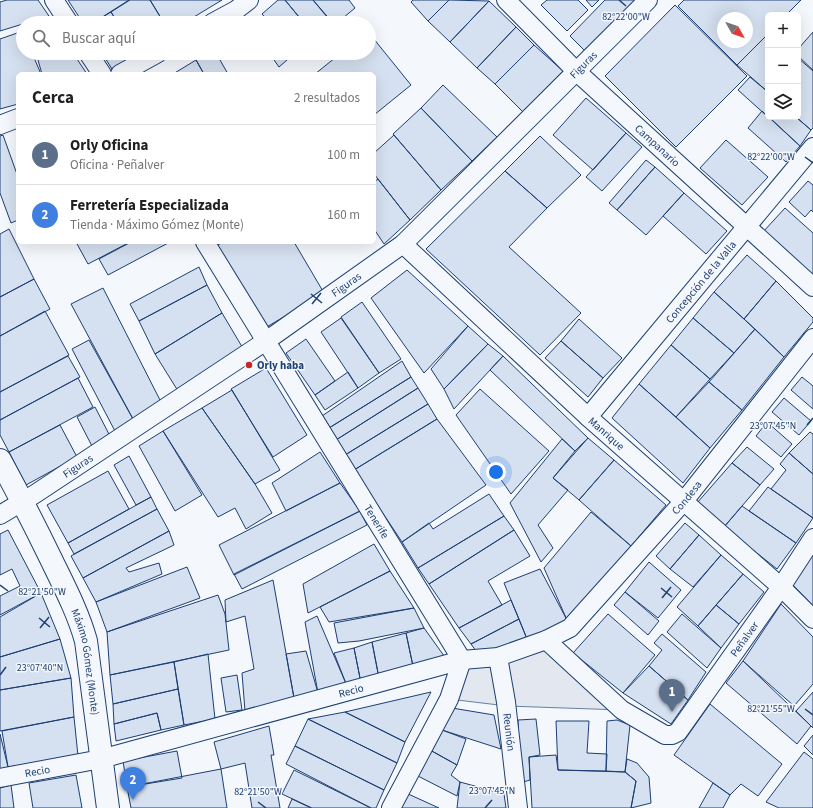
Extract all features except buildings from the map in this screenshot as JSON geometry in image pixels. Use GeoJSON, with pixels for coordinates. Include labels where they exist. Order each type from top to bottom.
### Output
{"type":"FeatureCollection","features":[{"type":"Feature","properties":{"kind":"main road","name":"Máximo Gómez (Monte)"},"geometry":{"type":"LineString","coordinates":[[0,460],[23,501],[64,585],[82,627],[88,656],[108,808]]}},
{"type":"Feature","properties":{"kind":"street"},"geometry":{"type":"LineString","coordinates":[[54,0],[64,16]]}},
{"type":"Feature","properties":{"kind":"street"},"geometry":{"type":"LineString","coordinates":[[225,16],[249,0]]}},
{"type":"Feature","properties":{"kind":"street","name":"Campanario"},"geometry":{"type":"LineString","coordinates":[[506,0],[577,72],[813,287]]}},
{"type":"Feature","properties":{"kind":"street","name":"Figuras"},"geometry":{"type":"LineString","coordinates":[[0,515],[266,340],[403,244],[648,0]]}},
{"type":"Feature","properties":{"kind":"street"},"geometry":{"type":"LineString","coordinates":[[93,60],[101,72]]}},
{"type":"Feature","properties":{"kind":"street"},"geometry":{"type":"LineString","coordinates":[[124,72],[145,60]]}},
{"type":"Feature","properties":{"kind":"street"},"geometry":{"type":"LineString","coordinates":[[0,125],[16,119]]}},
{"type":"Feature","properties":{"kind":"street","name":"Concepción de la Valla"},"geometry":{"type":"LineString","coordinates":[[588,417],[813,147]]}},
{"type":"Feature","properties":{"kind":"street","name":"Tenerife"},"geometry":{"type":"LineString","coordinates":[[207,244],[462,660]]}},
{"type":"Feature","properties":{"kind":"street","name":"Manrique"},"geometry":{"type":"LineString","coordinates":[[403,244],[588,417],[781,587],[813,619]]}},
{"type":"Feature","properties":{"kind":"street","name":"Condesa"},"geometry":{"type":"LineString","coordinates":[[546,640],[570,628],[684,501],[813,338]]}},
{"type":"Feature","properties":{"kind":"street","name":"Peñalver"},"geometry":{"type":"LineString","coordinates":[[546,640],[622,710],[665,735],[672,735],[678,732],[781,587],[813,538]]}},
{"type":"Feature","properties":{"kind":"street","name":"Recio"},"geometry":{"type":"LineString","coordinates":[[0,778],[101,759],[462,660],[498,657],[546,640]]}},
{"type":"Feature","properties":{"kind":"street","name":"Reunión"},"geometry":{"type":"LineString","coordinates":[[498,657],[506,702],[518,808]]}},
{"type":"Feature","properties":{"kind":"street"},"geometry":{"type":"LineString","coordinates":[[391,808],[449,699],[462,660]]}},
{"type":"Feature","properties":{"kind":"shaded area"},"geometry":{"type":"Polygon","coordinates":[[[546,640],[622,710],[507,706],[449,699],[462,660],[546,640]]]}},
{"type":"Feature","properties":{"kind":"place","name":"Orly haba"},"geometry":{"type":"Point","coordinates":[249,365]}},
{"type":"Feature","properties":{"kind":"place","name":"Orly Oficina"},"geometry":{"type":"Point","coordinates":[672,712]}},
{"type":"Feature","properties":{"kind":"place","name":"Ferretería Especializada"},"geometry":{"type":"Point","coordinates":[133,800]}}]}
